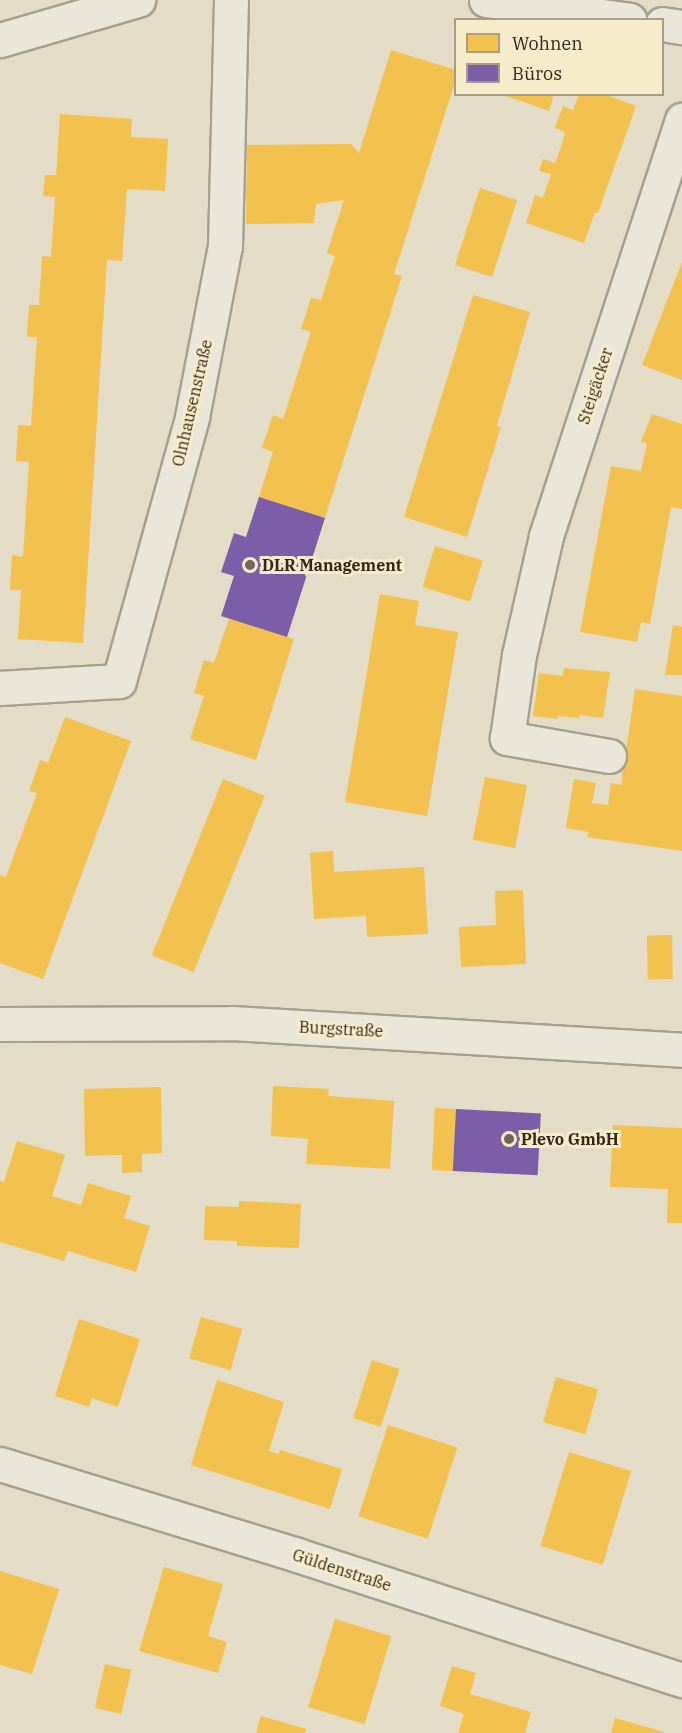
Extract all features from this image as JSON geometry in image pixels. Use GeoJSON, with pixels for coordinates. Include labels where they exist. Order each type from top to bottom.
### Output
{"type":"FeatureCollection","features":[{"type":"Feature","properties":{"kind":"street"},"geometry":{"type":"LineString","coordinates":[[0,40],[138,0]]}},
{"type":"Feature","properties":{"kind":"street","name":"Olnhausenstraße"},"geometry":{"type":"LineString","coordinates":[[0,688],[119,681],[192,417],[225,246],[231,0]]}},
{"type":"Feature","properties":{"kind":"street"},"geometry":{"type":"LineString","coordinates":[[486,0],[616,18]]}},
{"type":"Feature","properties":{"kind":"street"},"geometry":{"type":"LineString","coordinates":[[664,24],[682,27]]}},
{"type":"Feature","properties":{"kind":"street","name":"Steigäcker"},"geometry":{"type":"LineString","coordinates":[[609,756],[507,738],[519,655],[546,536],[682,120]]}},
{"type":"Feature","properties":{"kind":"street","name":"Burgstraße"},"geometry":{"type":"LineString","coordinates":[[0,1024],[232,1023],[682,1050]]}},
{"type":"Feature","properties":{"kind":"street","name":"Güldenstraße"},"geometry":{"type":"LineString","coordinates":[[0,1464],[309,1559],[682,1680]]}},
{"type":"Feature","properties":{"kind":"building: Wohnen"},"geometry":{"type":"Polygon","coordinates":[[[391,50],[454,69],[454,85],[394,274],[402,276],[325,518],[259,497],[273,452],[262,448],[273,415],[283,419],[311,332],[301,329],[311,298],[321,300],[335,256],[327,253],[344,200],[316,204],[314,223],[246,224],[247,145],[351,144],[359,153],[391,50]]]}},
{"type":"Feature","properties":{"kind":"building: Wohnen"},"geometry":{"type":"Polygon","coordinates":[[[506,96],[553,96],[549,111],[506,96]]]}},
{"type":"Feature","properties":{"kind":"building: Wohnen"},"geometry":{"type":"Polygon","coordinates":[[[578,96],[609,96],[636,106],[598,213],[595,212],[584,243],[526,223],[535,195],[543,198],[551,174],[539,171],[543,159],[555,163],[563,141],[565,132],[555,128],[563,106],[573,110],[578,96]]]}},
{"type":"Feature","properties":{"kind":"building: Wohnen"},"geometry":{"type":"Polygon","coordinates":[[[60,114],[132,119],[131,137],[168,139],[165,191],[127,189],[122,261],[107,260],[83,643],[18,639],[21,590],[10,590],[12,555],[23,557],[29,462],[16,461],[18,425],[31,426],[37,337],[27,337],[29,305],[39,305],[42,256],[51,257],[55,197],[43,196],[45,175],[56,175],[60,114]]]}},
{"type":"Feature","properties":{"kind":"building: Wohnen"},"geometry":{"type":"Polygon","coordinates":[[[480,188],[517,200],[492,277],[455,265],[480,188]]]}},
{"type":"Feature","properties":{"kind":"building: Wohnen"},"geometry":{"type":"Polygon","coordinates":[[[682,262],[682,380],[642,365],[682,262]]]}},
{"type":"Feature","properties":{"kind":"building: Wohnen"},"geometry":{"type":"Polygon","coordinates":[[[473,295],[530,312],[497,426],[501,427],[467,537],[404,517],[473,295]]]}},
{"type":"Feature","properties":{"kind":"building: Wohnen"},"geometry":{"type":"Polygon","coordinates":[[[652,414],[682,424],[682,509],[671,507],[650,624],[641,622],[637,642],[580,632],[611,466],[641,471],[647,443],[641,442],[652,414]]]}},
{"type":"Feature","properties":{"kind":"building: Wohnen"},"geometry":{"type":"Polygon","coordinates":[[[435,546],[483,561],[470,602],[422,587],[435,546]]]}},
{"type":"Feature","properties":{"kind":"building: Wohnen"},"geometry":{"type":"Polygon","coordinates":[[[380,594],[419,601],[415,625],[458,632],[427,816],[345,802],[380,594]]]}},
{"type":"Feature","properties":{"kind":"building: Wohnen"},"geometry":{"type":"Polygon","coordinates":[[[229,619],[294,639],[256,760],[190,739],[204,696],[194,693],[204,660],[214,663],[229,619]]]}},
{"type":"Feature","properties":{"kind":"building: Wohnen"},"geometry":{"type":"Polygon","coordinates":[[[673,625],[682,627],[682,675],[665,675],[673,625]]]}},
{"type":"Feature","properties":{"kind":"building: Wohnen"},"geometry":{"type":"Polygon","coordinates":[[[564,668],[610,672],[603,718],[579,715],[579,718],[558,716],[557,719],[533,716],[539,673],[563,676],[564,668]]]}},
{"type":"Feature","properties":{"kind":"building: Wohnen"},"geometry":{"type":"Polygon","coordinates":[[[635,689],[682,696],[682,851],[587,837],[589,832],[566,828],[574,779],[596,783],[592,803],[608,805],[611,783],[621,785],[635,689]]]}},
{"type":"Feature","properties":{"kind":"building: Wohnen"},"geometry":{"type":"Polygon","coordinates":[[[65,717],[131,741],[43,979],[0,963],[0,875],[6,877],[37,793],[29,791],[40,760],[48,763],[65,717]]]}},
{"type":"Feature","properties":{"kind":"building: Wohnen"},"geometry":{"type":"Polygon","coordinates":[[[485,777],[527,785],[515,848],[473,840],[485,777]]]}},
{"type":"Feature","properties":{"kind":"building: Wohnen"},"geometry":{"type":"Polygon","coordinates":[[[223,779],[265,796],[194,972],[152,955],[223,779]]]}},
{"type":"Feature","properties":{"kind":"building: Wohnen"},"geometry":{"type":"Polygon","coordinates":[[[333,851],[334,872],[424,867],[428,934],[367,937],[366,916],[314,919],[310,853],[333,851]]]}},
{"type":"Feature","properties":{"kind":"building: Wohnen"},"geometry":{"type":"Polygon","coordinates":[[[523,890],[526,964],[461,967],[459,927],[496,925],[495,891],[523,890]]]}},
{"type":"Feature","properties":{"kind":"building: Wohnen"},"geometry":{"type":"Polygon","coordinates":[[[647,935],[672,935],[673,979],[648,979],[647,935]]]}},
{"type":"Feature","properties":{"kind":"building: Wohnen"},"geometry":{"type":"Polygon","coordinates":[[[273,1086],[329,1089],[328,1096],[394,1101],[390,1169],[306,1164],[308,1139],[271,1136],[273,1086]]]}},
{"type":"Feature","properties":{"kind":"building: Wohnen"},"geometry":{"type":"Polygon","coordinates":[[[161,1087],[162,1153],[142,1154],[142,1172],[122,1173],[122,1155],[85,1156],[84,1089],[161,1087]]]}},
{"type":"Feature","properties":{"kind":"building: Wohnen"},"geometry":{"type":"Polygon","coordinates":[[[435,1108],[456,1109],[453,1171],[432,1170],[435,1108]]]}},
{"type":"Feature","properties":{"kind":"building: Wohnen"},"geometry":{"type":"Polygon","coordinates":[[[613,1125],[682,1128],[682,1223],[667,1223],[668,1189],[610,1187],[613,1125]]]}},
{"type":"Feature","properties":{"kind":"building: Wohnen"},"geometry":{"type":"Polygon","coordinates":[[[17,1141],[65,1155],[52,1196],[81,1205],[88,1183],[131,1196],[124,1218],[150,1226],[136,1272],[68,1251],[64,1261],[0,1242],[0,1181],[4,1182],[17,1141]]]}},
{"type":"Feature","properties":{"kind":"building: Wohnen"},"geometry":{"type":"Polygon","coordinates":[[[239,1201],[301,1204],[299,1248],[237,1246],[237,1241],[204,1240],[205,1206],[239,1207],[239,1201]]]}},
{"type":"Feature","properties":{"kind":"building: Wohnen"},"geometry":{"type":"Polygon","coordinates":[[[201,1317],[242,1329],[230,1370],[189,1358],[201,1317]]]}},
{"type":"Feature","properties":{"kind":"building: Wohnen"},"geometry":{"type":"Polygon","coordinates":[[[79,1319],[140,1339],[118,1407],[92,1398],[89,1407],[55,1396],[79,1319]]]}},
{"type":"Feature","properties":{"kind":"building: Wohnen"},"geometry":{"type":"Polygon","coordinates":[[[372,1360],[400,1369],[381,1427],[353,1418],[372,1360]]]}},
{"type":"Feature","properties":{"kind":"building: Wohnen"},"geometry":{"type":"Polygon","coordinates":[[[556,1377],[598,1389],[585,1434],[543,1422],[556,1377]]]}},
{"type":"Feature","properties":{"kind":"building: Wohnen"},"geometry":{"type":"Polygon","coordinates":[[[217,1380],[284,1402],[269,1451],[279,1454],[280,1450],[342,1469],[330,1509],[191,1465],[217,1380]]]}},
{"type":"Feature","properties":{"kind":"building: Wohnen"},"geometry":{"type":"Polygon","coordinates":[[[388,1425],[457,1448],[428,1539],[358,1516],[388,1425]]]}},
{"type":"Feature","properties":{"kind":"building: Wohnen"},"geometry":{"type":"Polygon","coordinates":[[[569,1452],[631,1471],[603,1565],[540,1546],[569,1452]]]}},
{"type":"Feature","properties":{"kind":"building: Wohnen"},"geometry":{"type":"Polygon","coordinates":[[[164,1567],[223,1584],[208,1636],[227,1642],[218,1673],[139,1651],[164,1567]]]}},
{"type":"Feature","properties":{"kind":"building: Wohnen"},"geometry":{"type":"Polygon","coordinates":[[[0,1571],[59,1589],[32,1674],[0,1665],[0,1571]]]}},
{"type":"Feature","properties":{"kind":"building: Wohnen"},"geometry":{"type":"Polygon","coordinates":[[[335,1619],[391,1636],[365,1724],[308,1707],[335,1619]]]}},
{"type":"Feature","properties":{"kind":"building: Wohnen"},"geometry":{"type":"Polygon","coordinates":[[[105,1664],[131,1670],[121,1714],[95,1708],[105,1664]]]}},
{"type":"Feature","properties":{"kind":"building: Wohnen"},"geometry":{"type":"Polygon","coordinates":[[[452,1666],[476,1673],[470,1694],[531,1712],[525,1733],[458,1733],[464,1714],[440,1706],[452,1666]]]}},
{"type":"Feature","properties":{"kind":"building: Wohnen"},"geometry":{"type":"Polygon","coordinates":[[[261,1716],[306,1729],[305,1733],[256,1733],[261,1716]]]}},
{"type":"Feature","properties":{"kind":"building: Wohnen"},"geometry":{"type":"Polygon","coordinates":[[[615,1718],[664,1732],[664,1733],[611,1733],[615,1718]]]}},
{"type":"Feature","properties":{"kind":"building: Büros"},"geometry":{"type":"Polygon","coordinates":[[[259,497],[325,518],[287,637],[221,616],[234,576],[221,572],[234,533],[246,537],[259,497]]]}},
{"type":"Feature","properties":{"kind":"building: Büros"},"geometry":{"type":"Polygon","coordinates":[[[456,1109],[541,1113],[538,1175],[453,1171],[456,1109]]]}},
{"type":"Feature","properties":{"kind":"place","name":"DLR Management"},"geometry":{"type":"Point","coordinates":[250,565]}},
{"type":"Feature","properties":{"kind":"place","name":"Plevo GmbH"},"geometry":{"type":"Point","coordinates":[509,1139]}}]}
